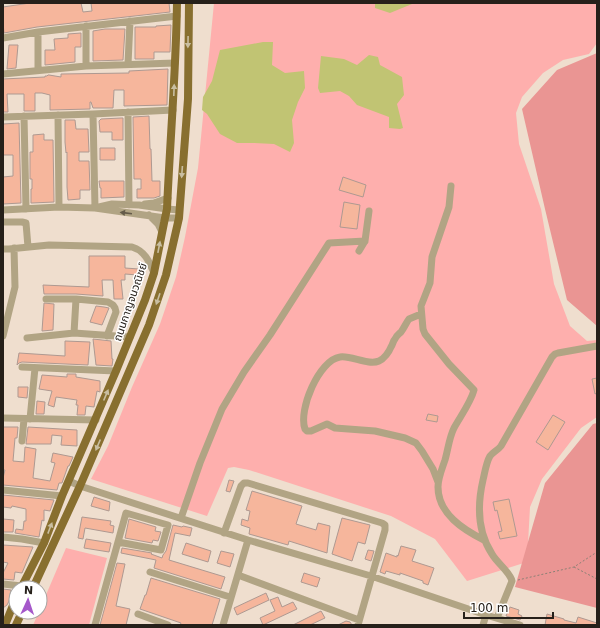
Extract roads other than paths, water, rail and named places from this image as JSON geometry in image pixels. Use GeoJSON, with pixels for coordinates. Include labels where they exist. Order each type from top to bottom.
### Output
{"type":"FeatureCollection","features":[{"type":"Feature","properties":{"kind":"main road","name":"ถนนกาญจนวณิชย์"},"geometry":{"type":"LineString","coordinates":[[25,580],[44,543],[62,496],[96,420],[145,300],[154,273],[168,198],[177,3]]}},
{"type":"Feature","properties":{"kind":"main road"},"geometry":{"type":"LineString","coordinates":[[37,580],[80,486],[149,326],[166,275],[179,214],[188,99],[189,3]]}},
{"type":"Feature","properties":{"kind":"main road"},"geometry":{"type":"LineString","coordinates":[[5,625],[6,613]]}},
{"type":"Feature","properties":{"kind":"street"},"geometry":{"type":"LineString","coordinates":[[3,38],[38,32],[177,16]]}},
{"type":"Feature","properties":{"kind":"street"},"geometry":{"type":"LineString","coordinates":[[128,64],[130,21]]}},
{"type":"Feature","properties":{"kind":"street"},"geometry":{"type":"LineString","coordinates":[[86,26],[86,66]]}},
{"type":"Feature","properties":{"kind":"street"},"geometry":{"type":"LineString","coordinates":[[38,32],[38,70]]}},
{"type":"Feature","properties":{"kind":"street"},"geometry":{"type":"LineString","coordinates":[[3,74],[86,66],[174,63]]}},
{"type":"Feature","properties":{"kind":"street"},"geometry":{"type":"LineString","coordinates":[[3,117],[173,110]]}},
{"type":"Feature","properties":{"kind":"street"},"geometry":{"type":"LineString","coordinates":[[128,112],[129,205]]}},
{"type":"Feature","properties":{"kind":"street"},"geometry":{"type":"LineString","coordinates":[[93,114],[94,208]]}},
{"type":"Feature","properties":{"kind":"street"},"geometry":{"type":"LineString","coordinates":[[58,115],[59,207]]}},
{"type":"Feature","properties":{"kind":"street"},"geometry":{"type":"LineString","coordinates":[[24,116],[26,209]]}},
{"type":"Feature","properties":{"kind":"street"},"geometry":{"type":"LineString","coordinates":[[438,484],[452,433],[474,390],[449,364],[425,334],[421,314],[421,306],[430,283],[432,258],[449,207],[451,186]]}},
{"type":"Feature","properties":{"kind":"street"},"geometry":{"type":"LineString","coordinates":[[94,208],[112,204],[139,205],[154,203],[168,198]]}},
{"type":"Feature","properties":{"kind":"street"},"geometry":{"type":"LineString","coordinates":[[139,205],[167,209],[179,214]]}},
{"type":"Feature","properties":{"kind":"street"},"geometry":{"type":"LineString","coordinates":[[3,210],[59,207],[94,208],[165,218],[179,214]]}},
{"type":"Feature","properties":{"kind":"street"},"geometry":{"type":"LineString","coordinates":[[359,251],[365,241],[369,211]]}},
{"type":"Feature","properties":{"kind":"street"},"geometry":{"type":"LineString","coordinates":[[148,215],[158,224],[162,232]]}},
{"type":"Feature","properties":{"kind":"street"},"geometry":{"type":"LineString","coordinates":[[3,222],[22,222],[26,224],[28,247]]}},
{"type":"Feature","properties":{"kind":"street"},"geometry":{"type":"LineString","coordinates":[[181,518],[200,463],[222,409],[244,372],[329,243],[365,241]]}},
{"type":"Feature","properties":{"kind":"street"},"geometry":{"type":"LineString","coordinates":[[3,249],[49,245],[132,248],[137,249],[146,256],[154,273]]}},
{"type":"Feature","properties":{"kind":"street"},"geometry":{"type":"LineString","coordinates":[[3,336],[15,287],[14,248]]}},
{"type":"Feature","properties":{"kind":"street"},"geometry":{"type":"LineString","coordinates":[[46,299],[76,299],[108,302],[115,308],[116,312],[107,336]]}},
{"type":"Feature","properties":{"kind":"street"},"geometry":{"type":"LineString","coordinates":[[74,334],[76,299]]}},
{"type":"Feature","properties":{"kind":"street"},"geometry":{"type":"LineString","coordinates":[[421,314],[409,319],[402,331],[394,339],[391,348],[380,360],[372,362],[341,357],[333,359],[325,365],[321,370],[306,403],[303,423],[305,429],[309,431],[327,424],[335,428],[376,431],[405,438],[416,443],[434,470],[441,501],[450,515],[466,530],[484,540]]}},
{"type":"Feature","properties":{"kind":"street"},"geometry":{"type":"LineString","coordinates":[[27,338],[74,334],[130,337]]}},
{"type":"Feature","properties":{"kind":"street"},"geometry":{"type":"LineString","coordinates":[[497,618],[512,581],[492,554],[484,540],[480,522],[479,508],[482,483],[490,457],[501,446],[552,357],[558,353],[597,346]]}},
{"type":"Feature","properties":{"kind":"street"},"geometry":{"type":"LineString","coordinates":[[22,367],[116,371]]}},
{"type":"Feature","properties":{"kind":"street"},"geometry":{"type":"LineString","coordinates":[[22,441],[35,368]]}},
{"type":"Feature","properties":{"kind":"street"},"geometry":{"type":"LineString","coordinates":[[3,418],[96,420]]}},
{"type":"Feature","properties":{"kind":"street"},"geometry":{"type":"LineString","coordinates":[[69,481],[80,486],[224,533],[371,576],[520,625]]}},
{"type":"Feature","properties":{"kind":"street"},"geometry":{"type":"LineString","coordinates":[[224,533],[241,486],[247,482],[381,522],[385,526],[358,622],[238,575]]}},
{"type":"Feature","properties":{"kind":"street"},"geometry":{"type":"LineString","coordinates":[[3,490],[62,496]]}},
{"type":"Feature","properties":{"kind":"street"},"geometry":{"type":"LineString","coordinates":[[95,625],[126,513],[168,525],[161,550],[118,542]]}},
{"type":"Feature","properties":{"kind":"street"},"geometry":{"type":"LineString","coordinates":[[3,537],[44,543]]}},
{"type":"Feature","properties":{"kind":"street"},"geometry":{"type":"LineString","coordinates":[[223,625],[248,540]]}},
{"type":"Feature","properties":{"kind":"street"},"geometry":{"type":"LineString","coordinates":[[150,572],[230,597]]}},
{"type":"Feature","properties":{"kind":"street"},"geometry":{"type":"LineString","coordinates":[[138,614],[168,625]]}},
{"type":"Feature","properties":{"kind":"street"},"geometry":{"type":"LineString","coordinates":[[483,625],[486,615]]}}]}
